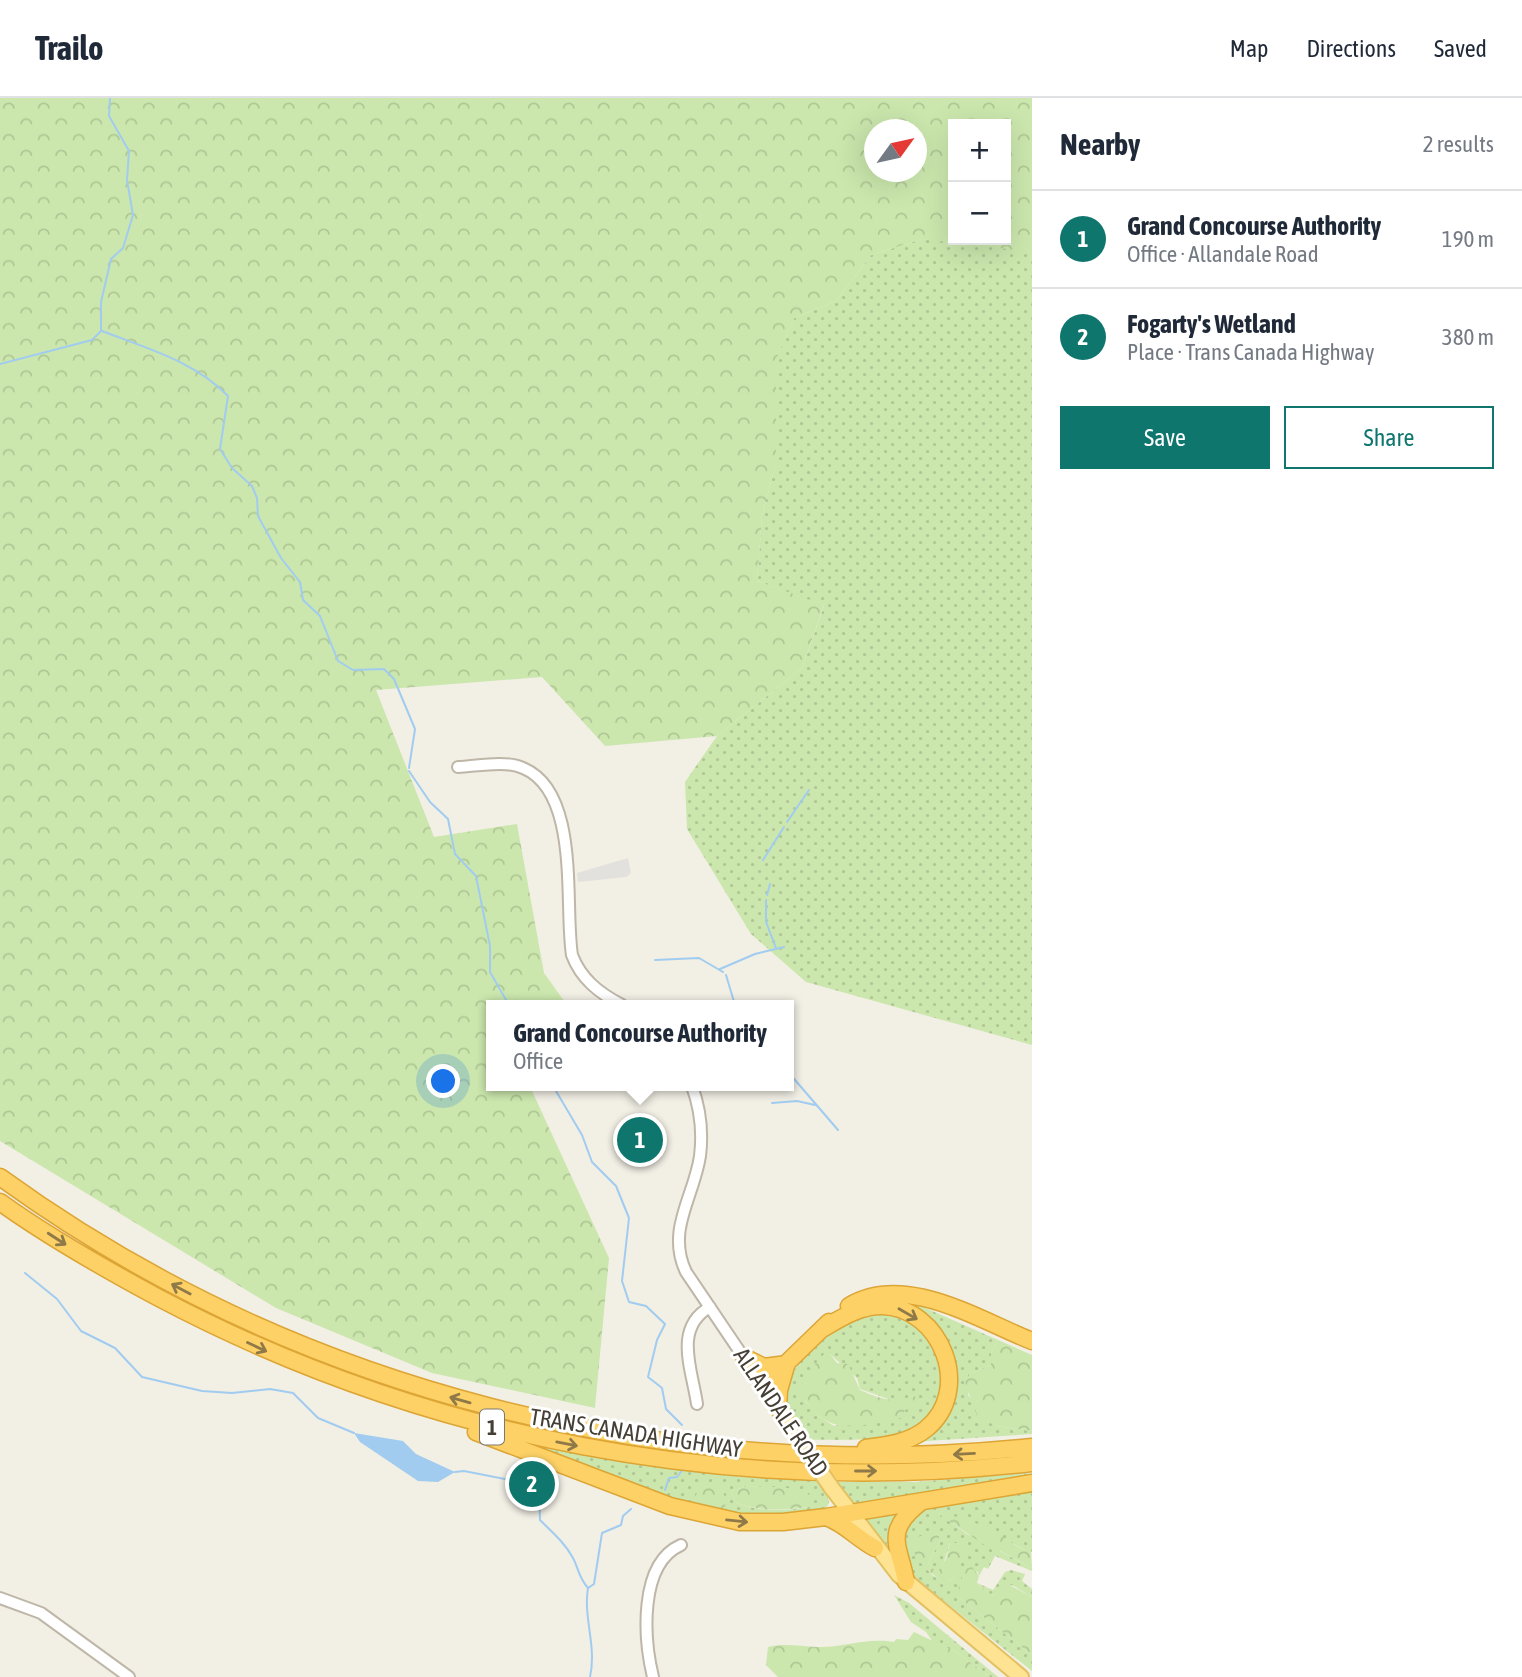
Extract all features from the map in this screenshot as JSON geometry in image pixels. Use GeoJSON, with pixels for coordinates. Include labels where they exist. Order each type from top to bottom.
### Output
{"type":"FeatureCollection","features":[{"type":"Feature","properties":{"kind":"highway","name":"TRANS CANADA HIGHWAY"},"geometry":{"type":"LineString","coordinates":[[0,1177],[62,1220],[185,1291],[253,1325],[398,1382],[554,1422],[736,1450],[893,1457],[1032,1447]]}},
{"type":"Feature","properties":{"kind":"highway","name":"TRANS CANADA HIGHWAY"},"geometry":{"type":"LineString","coordinates":[[0,1202],[78,1252],[194,1316],[261,1349],[372,1391],[529,1436],[684,1463],[764,1471],[962,1469],[1032,1463]]}},
{"type":"Feature","properties":{"kind":"highway"},"geometry":{"type":"LineString","coordinates":[[763,1386],[840,1312],[860,1300],[911,1295],[947,1305],[1032,1341]]}},
{"type":"Feature","properties":{"kind":"highway"},"geometry":{"type":"LineString","coordinates":[[815,1455],[895,1444],[910,1439],[934,1421],[949,1385],[947,1359],[940,1342],[932,1331],[902,1309],[881,1306],[852,1311],[822,1329]]}},
{"type":"Feature","properties":{"kind":"highway"},"geometry":{"type":"LineString","coordinates":[[744,1357],[764,1367],[787,1364]]}},
{"type":"Feature","properties":{"kind":"highway"},"geometry":{"type":"LineString","coordinates":[[778,1408],[779,1390],[787,1364]]}},
{"type":"Feature","properties":{"kind":"highway"},"geometry":{"type":"LineString","coordinates":[[372,1391],[640,1496],[699,1515],[763,1523],[826,1517],[1032,1483]]}},
{"type":"Feature","properties":{"kind":"highway"},"geometry":{"type":"LineString","coordinates":[[906,1582],[897,1555],[896,1538],[904,1520],[921,1502]]}},
{"type":"Feature","properties":{"kind":"highway"},"geometry":{"type":"LineString","coordinates":[[826,1517],[848,1527],[864,1543],[875,1548]]}},
{"type":"Feature","properties":{"kind":"main road","name":"ALLANDALE ROAD"},"geometry":{"type":"LineString","coordinates":[[763,1386],[875,1548],[906,1582],[1021,1677]]}},
{"type":"Feature","properties":{"kind":"street"},"geometry":{"type":"LineString","coordinates":[[458,767],[514,765],[537,776],[548,789],[568,854],[572,954],[576,966],[595,989],[614,1000]]}},
{"type":"Feature","properties":{"kind":"street","name":"ALLANDALE ROAD"},"geometry":{"type":"LineString","coordinates":[[693,1091],[700,1114],[700,1156],[681,1215],[677,1247],[686,1272],[763,1386]]}},
{"type":"Feature","properties":{"kind":"street"},"geometry":{"type":"LineString","coordinates":[[698,1404],[687,1343],[696,1314],[710,1307]]}},
{"type":"Feature","properties":{"kind":"street"},"geometry":{"type":"LineString","coordinates":[[653,1677],[645,1634],[648,1605],[663,1558],[669,1550],[681,1545]]}},
{"type":"Feature","properties":{"kind":"street"},"geometry":{"type":"LineString","coordinates":[[0,1598],[41,1613],[128,1677]]}},
{"type":"Feature","properties":{"kind":"green space"},"geometry":{"type":"Polygon","coordinates":[[[0,98],[1032,98],[1032,252],[973,245],[1011,245],[1011,119],[948,119],[948,242],[922,239],[871,255],[836,301],[794,318],[776,359],[776,462],[762,516],[757,581],[824,605],[802,668],[717,736],[605,746],[542,677],[376,690],[434,837],[517,824],[544,973],[563,1000],[486,1000],[486,1091],[532,1091],[609,1258],[595,1408],[432,1373],[276,1308],[0,1141],[0,98]]]}},
{"type":"Feature","properties":{"kind":"green space"},"geometry":{"type":"Polygon","coordinates":[[[922,239],[948,241],[948,245],[1032,248],[1032,1045],[806,982],[751,934],[687,829],[685,782],[717,736],[802,668],[824,606],[757,581],[762,516],[776,462],[776,358],[794,318],[836,301],[871,255],[922,239]]]}},
{"type":"Feature","properties":{"kind":"green space"},"geometry":{"type":"Polygon","coordinates":[[[897,1300],[914,1303],[998,1340],[991,1353],[991,1365],[970,1373],[968,1395],[996,1426],[1032,1431],[1032,1434],[912,1442],[948,1408],[955,1394],[956,1383],[948,1347],[937,1327],[920,1312],[897,1300]]]}},
{"type":"Feature","properties":{"kind":"green space"},"geometry":{"type":"Polygon","coordinates":[[[883,1313],[902,1319],[918,1329],[931,1343],[943,1376],[941,1394],[933,1410],[918,1424],[893,1435],[864,1439],[808,1440],[785,1408],[784,1392],[789,1380],[807,1355],[841,1326],[883,1313]],[[830,1354],[805,1401],[820,1417],[834,1426],[905,1410],[914,1396],[897,1402],[860,1389],[857,1378],[830,1354]]]}},
{"type":"Feature","properties":{"kind":"green space"},"geometry":{"type":"Polygon","coordinates":[[[998,1340],[1032,1355],[1032,1431],[996,1426],[977,1416],[966,1387],[970,1373],[991,1365],[991,1353],[998,1340]]]}},
{"type":"Feature","properties":{"kind":"green space"},"geometry":{"type":"Polygon","coordinates":[[[824,1354],[830,1354],[837,1363],[848,1364],[860,1390],[887,1399],[914,1396],[924,1403],[905,1410],[901,1418],[855,1426],[831,1423],[809,1406],[799,1390],[807,1373],[824,1354]]]}},
{"type":"Feature","properties":{"kind":"green space"},"geometry":{"type":"Polygon","coordinates":[[[529,1444],[743,1477],[816,1477],[827,1492],[829,1503],[824,1512],[761,1519],[694,1509],[529,1444]],[[748,1486],[731,1491],[736,1503],[754,1508],[781,1510],[809,1507],[797,1490],[748,1486]]]}},
{"type":"Feature","properties":{"kind":"green space"},"geometry":{"type":"Polygon","coordinates":[[[1032,1473],[1032,1479],[856,1505],[848,1500],[836,1482],[914,1482],[1032,1473]]]}},
{"type":"Feature","properties":{"kind":"green space"},"geometry":{"type":"Polygon","coordinates":[[[705,1482],[723,1487],[726,1510],[698,1506],[694,1501],[699,1487],[705,1482]]]}},
{"type":"Feature","properties":{"kind":"green space"},"geometry":{"type":"Polygon","coordinates":[[[748,1486],[796,1489],[811,1494],[813,1502],[809,1507],[780,1509],[754,1508],[736,1503],[731,1491],[748,1486]]]}},
{"type":"Feature","properties":{"kind":"green space"},"geometry":{"type":"Polygon","coordinates":[[[1032,1492],[1032,1552],[979,1525],[938,1513],[967,1534],[1032,1568],[1032,1571],[995,1556],[988,1569],[984,1567],[979,1576],[977,1571],[958,1597],[1032,1655],[1032,1671],[910,1572],[902,1532],[919,1511],[1032,1492]],[[938,1533],[930,1535],[914,1553],[932,1575],[946,1584],[957,1570],[950,1543],[941,1571],[937,1574],[928,1563],[940,1541],[938,1533]]]}},
{"type":"Feature","properties":{"kind":"green space"},"geometry":{"type":"Polygon","coordinates":[[[906,1510],[895,1560],[860,1517],[906,1510]]]}},
{"type":"Feature","properties":{"kind":"green space"},"geometry":{"type":"Polygon","coordinates":[[[937,1513],[978,1524],[1031,1551],[1032,1568],[1000,1551],[995,1552],[937,1513]]]}},
{"type":"Feature","properties":{"kind":"green space"},"geometry":{"type":"Polygon","coordinates":[[[938,1533],[940,1541],[928,1563],[937,1573],[946,1559],[950,1543],[961,1543],[966,1550],[965,1557],[959,1559],[957,1573],[946,1585],[922,1564],[911,1545],[911,1538],[938,1533]]]}},
{"type":"Feature","properties":{"kind":"green space"},"geometry":{"type":"Polygon","coordinates":[[[972,1567],[979,1576],[977,1583],[993,1596],[1006,1583],[1032,1597],[1032,1655],[958,1597],[959,1584],[967,1568],[972,1567]]]}},
{"type":"Feature","properties":{"kind":"green space"},"geometry":{"type":"Polygon","coordinates":[[[1011,1570],[1025,1574],[1022,1581],[1032,1589],[1032,1597],[1012,1585],[1002,1588],[993,1596],[977,1583],[993,1590],[1005,1572],[1011,1570]]]}},
{"type":"Feature","properties":{"kind":"green space"},"geometry":{"type":"Polygon","coordinates":[[[894,1595],[909,1603],[998,1677],[990,1677],[956,1652],[933,1642],[926,1632],[911,1622],[894,1595]]]}},
{"type":"Feature","properties":{"kind":"green space"},"geometry":{"type":"Polygon","coordinates":[[[914,1632],[956,1652],[990,1677],[778,1677],[766,1665],[768,1647],[826,1647],[874,1641],[894,1642],[896,1639],[908,1640],[914,1632]]]}},
{"type":"Feature","properties":{"kind":"shaded area"},"geometry":{"type":"Polygon","coordinates":[[[628,858],[631,873],[626,877],[578,882],[577,873],[628,858]]]}},
{"type":"Feature","properties":{"kind":"water"},"geometry":{"type":"Polygon","coordinates":[[[354,1433],[403,1441],[416,1454],[455,1472],[438,1482],[418,1481],[360,1442],[354,1433]]]}},
{"type":"Feature","properties":{"kind":"waterway"},"geometry":{"type":"LineString","coordinates":[[101,330],[101,302],[111,259],[123,248],[133,215],[127,180],[129,151],[109,116],[110,98]]}},
{"type":"Feature","properties":{"kind":"waterway"},"geometry":{"type":"LineString","coordinates":[[0,364],[92,340],[101,331]]}},
{"type":"Feature","properties":{"kind":"waterway"},"geometry":{"type":"LineString","coordinates":[[102,331],[185,365],[200,373],[228,396],[220,449],[232,468],[252,486],[257,498],[258,516],[281,558],[300,582],[303,600],[320,616],[338,661],[353,670],[384,669],[394,679],[415,729],[409,768]]}},
{"type":"Feature","properties":{"kind":"waterway"},"geometry":{"type":"LineString","coordinates":[[409,771],[430,802],[448,819],[455,854],[476,876],[490,946],[490,972],[506,1000]]}},
{"type":"Feature","properties":{"kind":"waterway"},"geometry":{"type":"LineString","coordinates":[[787,822],[809,790]]}},
{"type":"Feature","properties":{"kind":"waterway"},"geometry":{"type":"LineString","coordinates":[[763,860],[784,827]]}},
{"type":"Feature","properties":{"kind":"waterway"},"geometry":{"type":"LineString","coordinates":[[767,895],[770,884]]}},
{"type":"Feature","properties":{"kind":"waterway"},"geometry":{"type":"LineString","coordinates":[[766,900],[766,922],[776,948]]}},
{"type":"Feature","properties":{"kind":"waterway"},"geometry":{"type":"LineString","coordinates":[[720,969],[755,954],[784,947]]}},
{"type":"Feature","properties":{"kind":"waterway"},"geometry":{"type":"LineString","coordinates":[[655,960],[699,958],[723,972]]}},
{"type":"Feature","properties":{"kind":"waterway"},"geometry":{"type":"LineString","coordinates":[[726,975],[734,1000]]}},
{"type":"Feature","properties":{"kind":"waterway"},"geometry":{"type":"LineString","coordinates":[[794,1079],[838,1130]]}},
{"type":"Feature","properties":{"kind":"waterway"},"geometry":{"type":"LineString","coordinates":[[556,1091],[582,1135],[592,1162],[616,1186],[629,1218],[622,1281],[629,1302],[646,1306],[665,1324],[657,1340],[648,1377],[662,1388],[666,1409],[682,1425]]}},
{"type":"Feature","properties":{"kind":"waterway"},"geometry":{"type":"LineString","coordinates":[[772,1103],[797,1101],[815,1105]]}},
{"type":"Feature","properties":{"kind":"waterway"},"geometry":{"type":"LineString","coordinates":[[25,1273],[57,1299],[81,1331],[115,1348],[142,1377],[202,1391],[232,1393],[270,1389],[293,1393],[318,1418],[354,1433]]}},
{"type":"Feature","properties":{"kind":"waterway"},"geometry":{"type":"LineString","coordinates":[[665,1490],[669,1478],[677,1477],[683,1469]]}},
{"type":"Feature","properties":{"kind":"waterway"},"geometry":{"type":"LineString","coordinates":[[455,1472],[464,1471],[531,1484],[539,1492],[540,1520],[566,1547],[588,1588]]}},
{"type":"Feature","properties":{"kind":"waterway"},"geometry":{"type":"LineString","coordinates":[[590,1677],[592,1654],[587,1610],[588,1588],[594,1584],[602,1533],[621,1525],[623,1516],[631,1509]]}},
{"type":"Feature","properties":{"kind":"place","name":"Grand Concourse Authority"},"geometry":{"type":"Point","coordinates":[640,1140]}},
{"type":"Feature","properties":{"kind":"place","name":"Fogarty's Wetland"},"geometry":{"type":"Point","coordinates":[532,1484]}}]}
